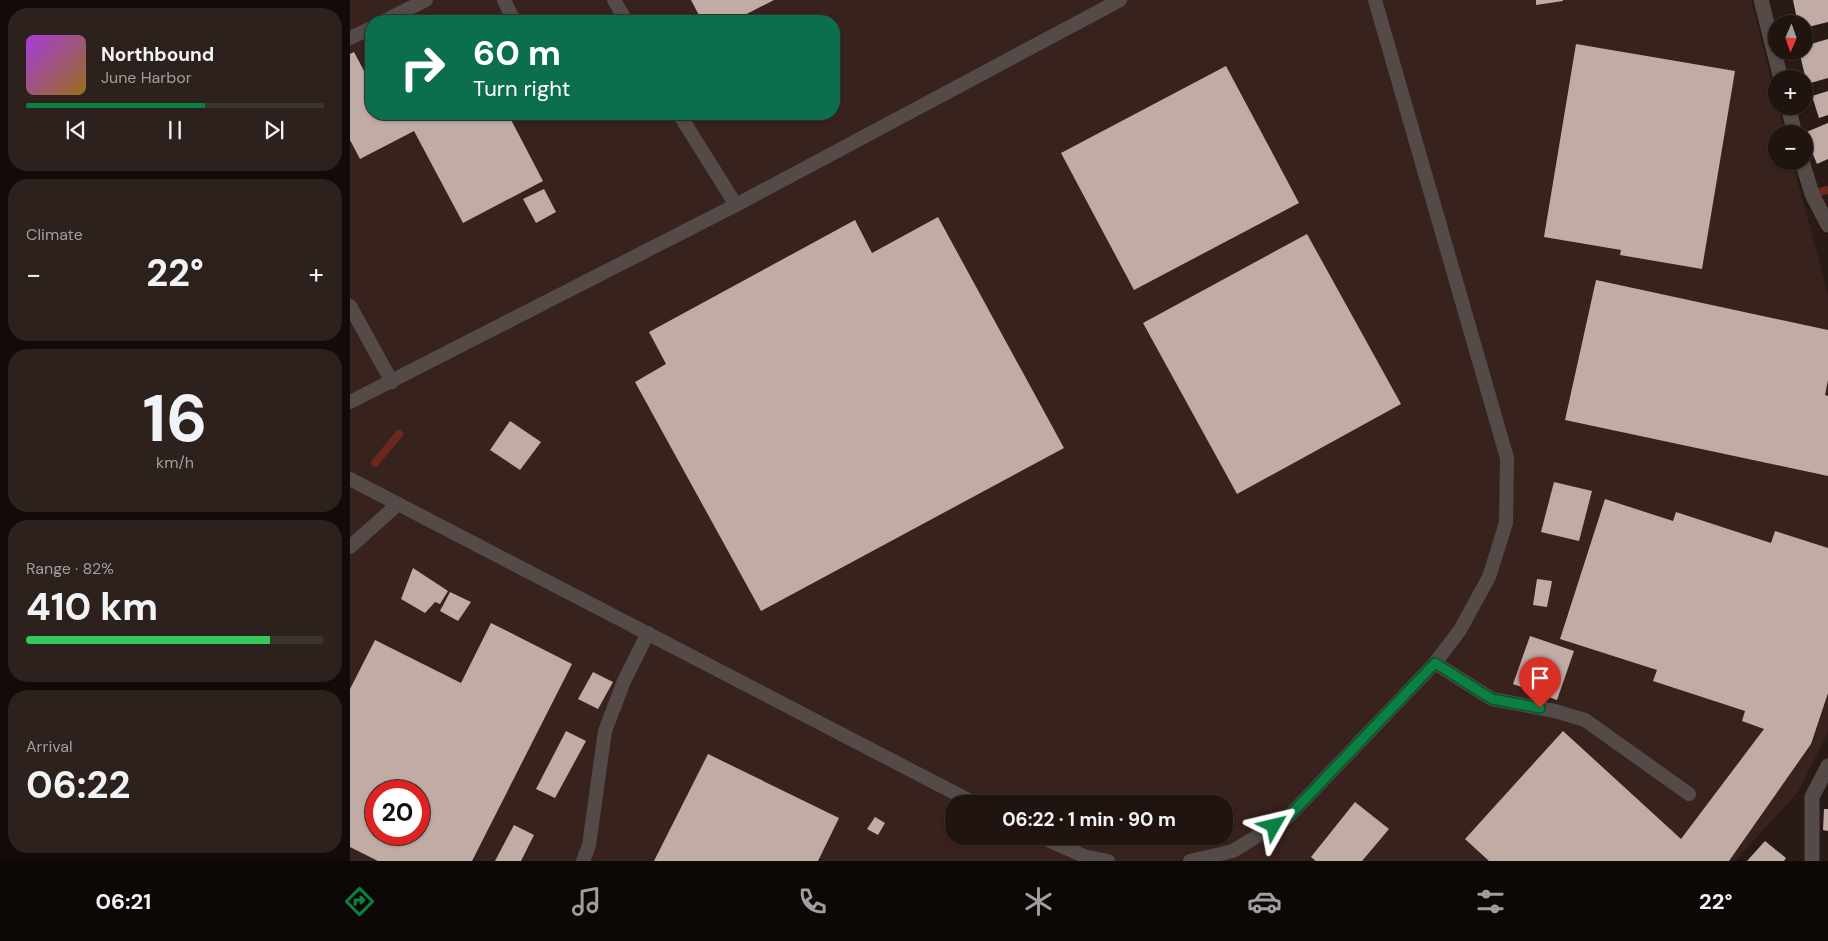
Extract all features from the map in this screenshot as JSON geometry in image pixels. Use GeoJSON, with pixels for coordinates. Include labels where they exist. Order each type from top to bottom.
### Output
{"type":"FeatureCollection","features":[{"type":"Feature","properties":{"kind":"street"},"geometry":{"type":"LineString","coordinates":[[1761,0],[1779,70]]}},
{"type":"Feature","properties":{"kind":"street"},"geometry":{"type":"LineString","coordinates":[[1805,170],[1812,194],[1828,225]]}},
{"type":"Feature","properties":{"kind":"street"},"geometry":{"type":"LineString","coordinates":[[1812,861],[1812,797],[1828,766]]}},
{"type":"Feature","properties":{"kind":"lane"},"geometry":{"type":"LineString","coordinates":[[396,15],[426,0]]}},
{"type":"Feature","properties":{"kind":"lane"},"geometry":{"type":"LineString","coordinates":[[504,0],[511,15]]}},
{"type":"Feature","properties":{"kind":"lane"},"geometry":{"type":"LineString","coordinates":[[614,0],[623,15]]}},
{"type":"Feature","properties":{"kind":"lane"},"geometry":{"type":"LineString","coordinates":[[350,402],[736,205],[1120,0]]}},
{"type":"Feature","properties":{"kind":"lane"},"geometry":{"type":"LineString","coordinates":[[1190,861],[1233,851],[1288,817],[1435,663],[1460,630],[1489,577],[1506,524],[1507,458],[1374,0]]}},
{"type":"Feature","properties":{"kind":"lane"},"geometry":{"type":"LineString","coordinates":[[350,38],[365,31]]}},
{"type":"Feature","properties":{"kind":"lane"},"geometry":{"type":"LineString","coordinates":[[682,120],[736,205]]}},
{"type":"Feature","properties":{"kind":"lane"},"geometry":{"type":"LineString","coordinates":[[350,306],[392,382]]}},
{"type":"Feature","properties":{"kind":"lane"},"geometry":{"type":"LineString","coordinates":[[350,478],[959,795]]}},
{"type":"Feature","properties":{"kind":"lane"},"geometry":{"type":"LineString","coordinates":[[350,547],[398,504]]}},
{"type":"Feature","properties":{"kind":"lane"},"geometry":{"type":"LineString","coordinates":[[583,861],[589,845],[605,731],[624,682],[648,633]]}},
{"type":"Feature","properties":{"kind":"lane"},"geometry":{"type":"LineString","coordinates":[[1435,663],[1492,699],[1555,711],[1585,720],[1689,794]]}},
{"type":"Feature","properties":{"kind":"lane"},"geometry":{"type":"LineString","coordinates":[[1057,845],[1082,858],[1108,861]]}},
{"type":"Feature","properties":{"kind":"shaded area"},"geometry":{"type":"Polygon","coordinates":[[[350,0],[1751,0],[1769,70],[1768,115],[1780,115],[1783,125],[1768,125],[1768,170],[1794,170],[1828,294],[1828,732],[1798,792],[1735,861],[350,861],[350,0]]]}},
{"type":"Feature","properties":{"kind":"building"},"geometry":{"type":"Polygon","coordinates":[[[691,0],[774,0],[745,15],[699,15],[691,0]]]}},
{"type":"Feature","properties":{"kind":"building"},"geometry":{"type":"Polygon","coordinates":[[[1536,0],[1563,0],[1563,1],[1536,5],[1536,0]]]}},
{"type":"Feature","properties":{"kind":"building"},"geometry":{"type":"Polygon","coordinates":[[[1793,0],[1828,0],[1828,22],[1813,26],[1813,15],[1796,15],[1793,0]]]}},
{"type":"Feature","properties":{"kind":"building"},"geometry":{"type":"Polygon","coordinates":[[[1828,39],[1828,78],[1813,82],[1813,70],[1804,70],[1801,60],[1813,60],[1813,43],[1828,39]]]}},
{"type":"Feature","properties":{"kind":"building"},"geometry":{"type":"Polygon","coordinates":[[[1576,44],[1735,71],[1702,269],[1620,255],[1621,250],[1544,237],[1576,44]]]}},
{"type":"Feature","properties":{"kind":"building"},"geometry":{"type":"Polygon","coordinates":[[[354,52],[365,73],[365,120],[511,120],[543,181],[463,223],[414,131],[360,159],[350,140],[350,54],[354,52]]]}},
{"type":"Feature","properties":{"kind":"building"},"geometry":{"type":"Polygon","coordinates":[[[1226,66],[1299,203],[1134,290],[1061,153],[1226,66]]]}},
{"type":"Feature","properties":{"kind":"building"},"geometry":{"type":"Polygon","coordinates":[[[1828,91],[1828,115],[1819,118],[1813,96],[1828,91]]]}},
{"type":"Feature","properties":{"kind":"building"},"geometry":{"type":"Polygon","coordinates":[[[1828,123],[1828,159],[1817,164],[1813,154],[1813,129],[1828,123]]]}},
{"type":"Feature","properties":{"kind":"building"},"geometry":{"type":"Polygon","coordinates":[[[544,189],[556,212],[536,223],[523,199],[544,189]]]}},
{"type":"Feature","properties":{"kind":"building"},"geometry":{"type":"Polygon","coordinates":[[[938,217],[1064,448],[761,611],[635,382],[666,364],[649,332],[855,220],[872,253],[938,217]]]}},
{"type":"Feature","properties":{"kind":"building"},"geometry":{"type":"Polygon","coordinates":[[[1307,234],[1401,404],[1237,494],[1143,323],[1307,234]]]}},
{"type":"Feature","properties":{"kind":"building"},"geometry":{"type":"Polygon","coordinates":[[[1596,280],[1828,330],[1828,380],[1825,395],[1828,396],[1828,476],[1565,420],[1596,280]]]}},
{"type":"Feature","properties":{"kind":"building"},"geometry":{"type":"Polygon","coordinates":[[[510,421],[541,442],[520,470],[490,450],[510,421]]]}},
{"type":"Feature","properties":{"kind":"building"},"geometry":{"type":"Polygon","coordinates":[[[1554,482],[1592,491],[1579,541],[1541,532],[1554,482]]]}},
{"type":"Feature","properties":{"kind":"building"},"geometry":{"type":"Polygon","coordinates":[[[1605,499],[1673,521],[1676,512],[1771,543],[1775,531],[1828,548],[1828,693],[1811,744],[1729,861],[1489,861],[1465,839],[1563,731],[1681,839],[1764,729],[1742,721],[1745,711],[1653,681],[1657,670],[1560,639],[1605,499]]]}},
{"type":"Feature","properties":{"kind":"building"},"geometry":{"type":"Polygon","coordinates":[[[413,568],[448,591],[440,604],[435,602],[425,613],[401,599],[413,568]]]}},
{"type":"Feature","properties":{"kind":"building"},"geometry":{"type":"Polygon","coordinates":[[[1537,579],[1552,581],[1547,607],[1533,605],[1537,579]]]}},
{"type":"Feature","properties":{"kind":"building"},"geometry":{"type":"Polygon","coordinates":[[[450,592],[471,602],[458,621],[440,611],[450,592]]]}},
{"type":"Feature","properties":{"kind":"building"},"geometry":{"type":"Polygon","coordinates":[[[491,623],[572,664],[472,861],[378,861],[350,847],[350,689],[375,640],[461,683],[491,623]]]}},
{"type":"Feature","properties":{"kind":"building"},"geometry":{"type":"Polygon","coordinates":[[[1530,636],[1574,651],[1557,700],[1513,684],[1530,636]]]}},
{"type":"Feature","properties":{"kind":"building"},"geometry":{"type":"Polygon","coordinates":[[[593,672],[613,682],[598,709],[578,699],[593,672]]]}},
{"type":"Feature","properties":{"kind":"building"},"geometry":{"type":"Polygon","coordinates":[[[566,731],[586,741],[555,798],[536,789],[566,731]]]}},
{"type":"Feature","properties":{"kind":"building"},"geometry":{"type":"Polygon","coordinates":[[[708,754],[839,818],[818,861],[654,861],[708,754]]]}},
{"type":"Feature","properties":{"kind":"building"},"geometry":{"type":"Polygon","coordinates":[[[1355,802],[1389,829],[1362,861],[1316,861],[1311,857],[1355,802]]]}},
{"type":"Feature","properties":{"kind":"building"},"geometry":{"type":"Polygon","coordinates":[[[1824,809],[1828,809],[1828,831],[1823,830],[1824,809]]]}},
{"type":"Feature","properties":{"kind":"building"},"geometry":{"type":"Polygon","coordinates":[[[875,817],[885,823],[878,835],[867,829],[875,817]]]}},
{"type":"Feature","properties":{"kind":"building"},"geometry":{"type":"Polygon","coordinates":[[[514,825],[534,835],[521,861],[495,861],[514,825]]]}},
{"type":"Feature","properties":{"kind":"building"},"geometry":{"type":"Polygon","coordinates":[[[1765,841],[1786,858],[1784,861],[1747,861],[1765,841]]]}},
{"type":"Feature","properties":{"kind":"waterway"},"geometry":{"type":"LineString","coordinates":[[1812,194],[1828,190]]}},
{"type":"Feature","properties":{"kind":"waterway"},"geometry":{"type":"LineString","coordinates":[[375,463],[399,434]]}},
{"type":"Feature","properties":{"kind":"route"},"geometry":{"type":"LineString","coordinates":[[1274,826],[1288,817],[1435,663],[1492,699],[1540,708]]}}]}
